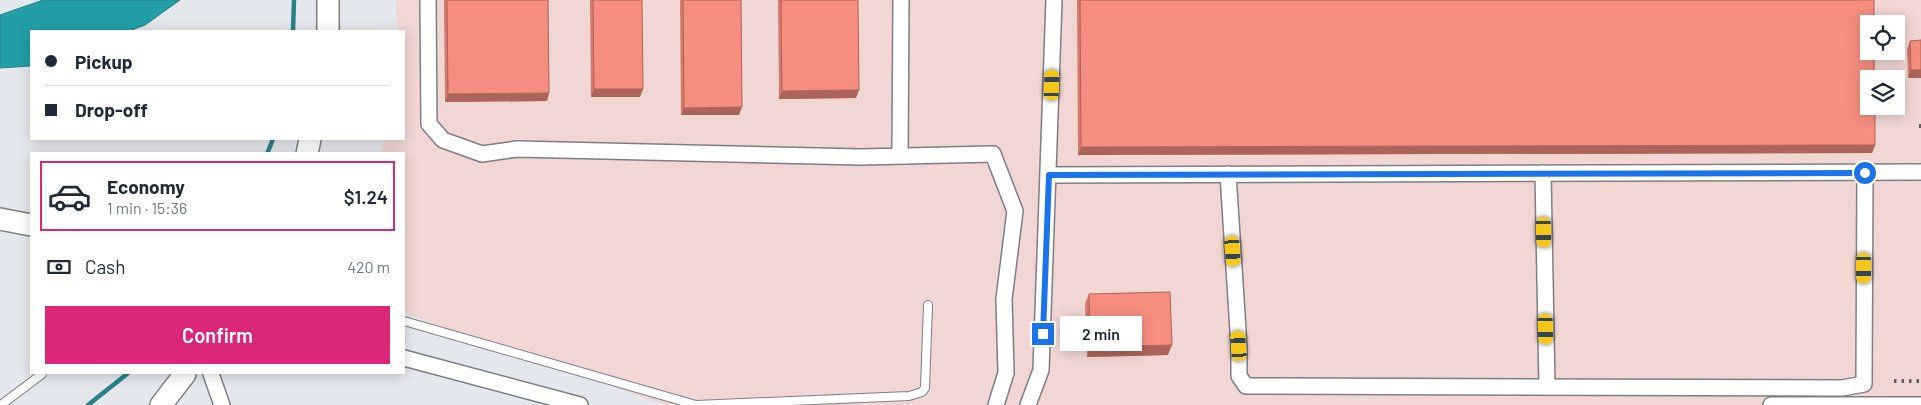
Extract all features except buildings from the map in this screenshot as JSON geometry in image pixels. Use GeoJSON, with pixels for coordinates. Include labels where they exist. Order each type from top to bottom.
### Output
{"type":"FeatureCollection","features":[{"type":"Feature","properties":{"kind":"street"},"geometry":{"type":"LineString","coordinates":[[328,0],[328,30]]}},
{"type":"Feature","properties":{"kind":"street"},"geometry":{"type":"LineString","coordinates":[[428,0],[429,124],[443,140],[482,154],[517,149],[861,158],[993,154],[1015,211],[1004,299],[1006,373],[996,405]]}},
{"type":"Feature","properties":{"kind":"street"},"geometry":{"type":"LineString","coordinates":[[900,156],[901,0]]}},
{"type":"Feature","properties":{"kind":"street"},"geometry":{"type":"LineString","coordinates":[[1028,405],[1041,370],[1054,0]]}},
{"type":"Feature","properties":{"kind":"street"},"geometry":{"type":"LineString","coordinates":[[1049,175],[1921,172]]}},
{"type":"Feature","properties":{"kind":"street"},"geometry":{"type":"LineString","coordinates":[[1543,173],[1547,387]]}},
{"type":"Feature","properties":{"kind":"street"},"geometry":{"type":"LineString","coordinates":[[1228,174],[1239,346],[1239,376],[1246,386],[1842,388],[1864,384],[1865,173]]}},
{"type":"Feature","properties":{"kind":"street"},"geometry":{"type":"LineString","coordinates":[[0,219],[30,225]]}},
{"type":"Feature","properties":{"kind":"street"},"geometry":{"type":"LineString","coordinates":[[405,358],[580,405]]}},
{"type":"Feature","properties":{"kind":"street"},"geometry":{"type":"LineString","coordinates":[[162,405],[185,374]]}},
{"type":"Feature","properties":{"kind":"street"},"geometry":{"type":"LineString","coordinates":[[211,374],[222,405]]}},
{"type":"Feature","properties":{"kind":"street"},"geometry":{"type":"LineString","coordinates":[[1770,405],[1921,405]]}},
{"type":"Feature","properties":{"kind":"lane"},"geometry":{"type":"LineString","coordinates":[[405,321],[696,405],[909,396],[922,392],[925,388],[928,305]]}},
{"type":"Feature","properties":{"kind":"lane"},"geometry":{"type":"LineString","coordinates":[[1,405],[42,374]]}},
{"type":"Feature","properties":{"kind":"shaded area"},"geometry":{"type":"Polygon","coordinates":[[[396,0],[1921,0],[1921,405],[665,405],[405,313],[405,152],[381,152],[384,140],[405,140],[405,30],[397,30],[396,0]]]}},
{"type":"Feature","properties":{"kind":"water"},"geometry":{"type":"Polygon","coordinates":[[[43,0],[180,0],[145,25],[132,30],[30,30],[30,66],[0,68],[0,15],[43,0]]]}},
{"type":"Feature","properties":{"kind":"waterway"},"geometry":{"type":"LineString","coordinates":[[293,30],[294,0]]}},
{"type":"Feature","properties":{"kind":"waterway"},"geometry":{"type":"LineString","coordinates":[[268,152],[273,140]]}},
{"type":"Feature","properties":{"kind":"waterway"},"geometry":{"type":"LineString","coordinates":[[88,405],[127,374]]}},
{"type":"Feature","properties":{"kind":"railway"},"geometry":{"type":"LineString","coordinates":[[1894,381],[1921,381]]}},
{"type":"Feature","properties":{"kind":"route"},"geometry":{"type":"LineString","coordinates":[[1043,334],[1049,175],[1865,173]]}}]}
